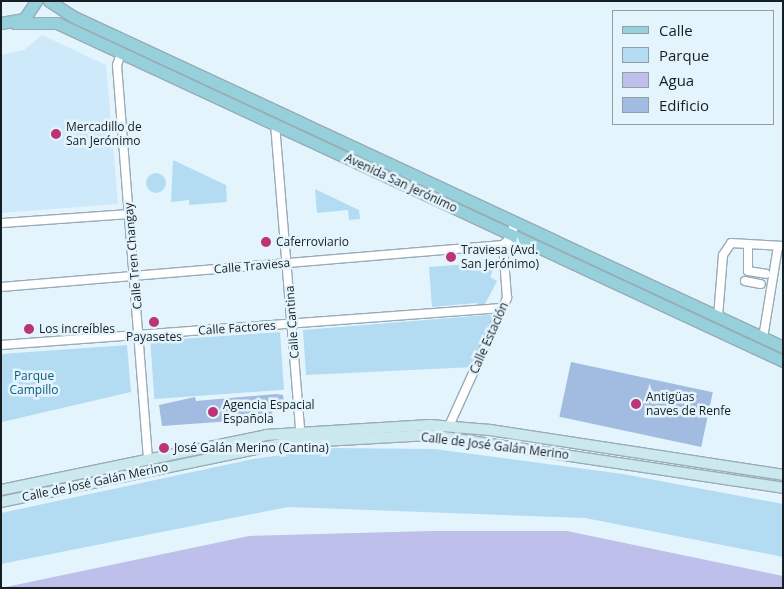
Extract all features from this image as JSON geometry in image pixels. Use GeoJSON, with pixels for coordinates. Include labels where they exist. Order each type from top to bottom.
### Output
{"type":"FeatureCollection","features":[{"type":"Feature","properties":{"kind":"main road"},"geometry":{"type":"LineString","coordinates":[[15,23],[29,15],[36,1]]}},
{"type":"Feature","properties":{"kind":"main road","name":"Avenida San Jerónimo"},"geometry":{"type":"LineString","coordinates":[[48,1],[783,347]]}},
{"type":"Feature","properties":{"kind":"main road","name":"Avenida San Jerónimo"},"geometry":{"type":"LineString","coordinates":[[1,22],[57,23],[783,361]]}},
{"type":"Feature","properties":{"kind":"main road","name":"Calle de José Galán Merino"},"geometry":{"type":"LineString","coordinates":[[1,490],[300,430],[449,426],[783,475]]}},
{"type":"Feature","properties":{"kind":"main road","name":"Calle de José Galán Merino"},"geometry":{"type":"LineString","coordinates":[[1,502],[286,443],[430,435],[783,488]]}},
{"type":"Feature","properties":{"kind":"street","name":"Calle Tren Changay"},"geometry":{"type":"LineString","coordinates":[[121,53],[116,65],[130,214],[148,459]]}},
{"type":"Feature","properties":{"kind":"street","name":"Calle Cantina"},"geometry":{"type":"LineString","coordinates":[[275,124],[288,262],[300,430]]}},
{"type":"Feature","properties":{"kind":"street"},"geometry":{"type":"LineString","coordinates":[[1,223],[130,214]]}},
{"type":"Feature","properties":{"kind":"street"},"geometry":{"type":"LineString","coordinates":[[503,246],[512,235],[513,221]]}},
{"type":"Feature","properties":{"kind":"street"},"geometry":{"type":"LineString","coordinates":[[718,317],[723,255],[731,244],[780,246],[763,338]]}},
{"type":"Feature","properties":{"kind":"street"},"geometry":{"type":"LineString","coordinates":[[748,245],[748,271],[766,274]]}},
{"type":"Feature","properties":{"kind":"street","name":"Calle Traviesa"},"geometry":{"type":"LineString","coordinates":[[1,287],[288,262],[503,246],[538,247]]}},
{"type":"Feature","properties":{"kind":"street","name":"Calle Estación"},"geometry":{"type":"LineString","coordinates":[[449,426],[507,298],[503,246]]}},
{"type":"Feature","properties":{"kind":"street"},"geometry":{"type":"LineString","coordinates":[[745,281],[757,283],[756,272]]}},
{"type":"Feature","properties":{"kind":"street","name":"Calle Factores"},"geometry":{"type":"LineString","coordinates":[[1,345],[502,308]]}},
{"type":"Feature","properties":{"kind":"shaded area","name":"Mercadillo de San Jerónimo"},"geometry":{"type":"Polygon","coordinates":[[[42,35],[106,65],[118,204],[1,213],[1,55],[24,50],[42,35]]]}},
{"type":"Feature","properties":{"kind":"green space"},"geometry":{"type":"Polygon","coordinates":[[[173,160],[226,185],[227,202],[189,205],[189,200],[171,202],[173,160]]]}},
{"type":"Feature","properties":{"kind":"green space"},"geometry":{"type":"Polygon","coordinates":[[[152,173],[160,173],[166,179],[166,187],[160,193],[152,193],[146,187],[146,179],[152,173]]]}},
{"type":"Feature","properties":{"kind":"green space"},"geometry":{"type":"Polygon","coordinates":[[[315,189],[359,210],[360,219],[349,220],[348,210],[317,213],[315,189]]]}},
{"type":"Feature","properties":{"kind":"green space"},"geometry":{"type":"Polygon","coordinates":[[[497,262],[490,277],[497,281],[484,306],[476,303],[432,307],[429,267],[497,262]]]}},
{"type":"Feature","properties":{"kind":"green space"},"geometry":{"type":"Polygon","coordinates":[[[499,314],[474,367],[306,375],[303,330],[499,314]]]}},
{"type":"Feature","properties":{"kind":"green space"},"geometry":{"type":"Polygon","coordinates":[[[280,332],[284,390],[154,399],[150,341],[280,332]]]}},
{"type":"Feature","properties":{"kind":"green space","name":"Parque Campillo"},"geometry":{"type":"Polygon","coordinates":[[[127,345],[131,392],[2,422],[1,354],[127,345]]]}},
{"type":"Feature","properties":{"kind":"green space"},"geometry":{"type":"Polygon","coordinates":[[[335,448],[434,449],[623,474],[783,504],[783,557],[585,518],[288,507],[1,564],[1,513],[253,459],[335,448]]]}},
{"type":"Feature","properties":{"kind":"water"},"geometry":{"type":"Polygon","coordinates":[[[430,531],[567,531],[783,576],[783,588],[1,588],[249,536],[430,531]]]}},
{"type":"Feature","properties":{"kind":"building","name":"Antigüas naves de Renfe"},"geometry":{"type":"Polygon","coordinates":[[[571,362],[713,392],[701,447],[559,417],[571,362]]]}},
{"type":"Feature","properties":{"kind":"building"},"geometry":{"type":"Polygon","coordinates":[[[283,395],[285,410],[272,411],[273,418],[162,426],[159,405],[195,397],[196,401],[283,395]]]}},
{"type":"Feature","properties":{"kind":"place","name":"Mercadillo de San Jerónimo"},"geometry":{"type":"Point","coordinates":[56,134]}},
{"type":"Feature","properties":{"kind":"place","name":"Caferroviario"},"geometry":{"type":"Point","coordinates":[266,242]}},
{"type":"Feature","properties":{"kind":"place","name":"Traviesa (Avd. San Jerónimo)"},"geometry":{"type":"Point","coordinates":[451,257]}},
{"type":"Feature","properties":{"kind":"place","name":"Payasetes"},"geometry":{"type":"Point","coordinates":[154,322]}},
{"type":"Feature","properties":{"kind":"place","name":"Los increíbles"},"geometry":{"type":"Point","coordinates":[29,329]}},
{"type":"Feature","properties":{"kind":"place","name":"Antigüas naves de Renfe"},"geometry":{"type":"Point","coordinates":[636,404]}},
{"type":"Feature","properties":{"kind":"place","name":"Agencia Espacial Española"},"geometry":{"type":"Point","coordinates":[213,412]}},
{"type":"Feature","properties":{"kind":"place","name":"José Galán Merino (Cantina)"},"geometry":{"type":"Point","coordinates":[164,448]}}]}
